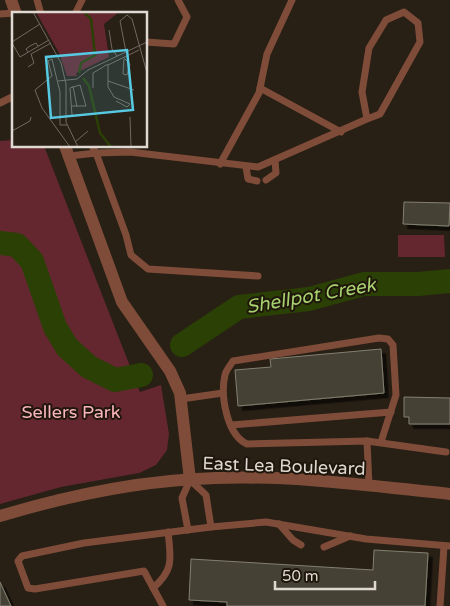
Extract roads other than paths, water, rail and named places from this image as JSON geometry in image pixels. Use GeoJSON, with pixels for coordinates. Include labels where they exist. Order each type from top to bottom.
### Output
{"type":"FeatureCollection","features":[{"type":"Feature","properties":{"kind":"street"},"geometry":{"type":"LineString","coordinates":[[10,0],[15,12]]}},
{"type":"Feature","properties":{"kind":"street"},"geometry":{"type":"LineString","coordinates":[[67,151],[122,302],[170,371],[181,399],[190,480]]}},
{"type":"Feature","properties":{"kind":"street","name":"East Lea Boulevard"},"geometry":{"type":"LineString","coordinates":[[0,516],[54,500],[120,487],[216,478],[320,481],[450,494]]}},
{"type":"Feature","properties":{"kind":"lane"},"geometry":{"type":"LineString","coordinates":[[37,0],[41,12]]}},
{"type":"Feature","properties":{"kind":"lane"},"geometry":{"type":"LineString","coordinates":[[77,12],[82,0]]}},
{"type":"Feature","properties":{"kind":"lane"},"geometry":{"type":"LineString","coordinates":[[148,42],[174,44],[188,17],[178,0]]}},
{"type":"Feature","properties":{"kind":"lane"},"geometry":{"type":"LineString","coordinates":[[220,164],[260,88],[267,54],[292,0]]}},
{"type":"Feature","properties":{"kind":"lane"},"geometry":{"type":"LineString","coordinates":[[67,151],[130,152],[246,167],[258,167],[275,160],[380,114],[420,42],[418,24],[404,12],[386,20],[369,48],[362,92],[367,119]]}},
{"type":"Feature","properties":{"kind":"lane"},"geometry":{"type":"LineString","coordinates":[[260,88],[341,132]]}},
{"type":"Feature","properties":{"kind":"lane"},"geometry":{"type":"LineString","coordinates":[[0,103],[12,97]]}},
{"type":"Feature","properties":{"kind":"lane"},"geometry":{"type":"LineString","coordinates":[[94,150],[126,235],[131,255],[148,269],[218,275],[258,276]]}},
{"type":"Feature","properties":{"kind":"lane"},"geometry":{"type":"LineString","coordinates":[[266,180],[276,173],[275,160]]}},
{"type":"Feature","properties":{"kind":"lane"},"geometry":{"type":"LineString","coordinates":[[246,167],[248,179],[257,181]]}},
{"type":"Feature","properties":{"kind":"lane"},"geometry":{"type":"LineString","coordinates":[[381,442],[396,395],[393,345],[388,339],[379,338],[233,361],[225,373],[223,393],[231,425],[240,441],[247,444],[368,441],[446,452]]}},
{"type":"Feature","properties":{"kind":"lane"},"geometry":{"type":"LineString","coordinates":[[181,399],[223,393]]}},
{"type":"Feature","properties":{"kind":"lane"},"geometry":{"type":"LineString","coordinates":[[231,425],[391,412]]}},
{"type":"Feature","properties":{"kind":"lane"},"geometry":{"type":"LineString","coordinates":[[368,441],[369,486]]}},
{"type":"Feature","properties":{"kind":"lane"},"geometry":{"type":"LineString","coordinates":[[188,530],[182,498],[190,480],[206,495],[211,527]]}},
{"type":"Feature","properties":{"kind":"lane"},"geometry":{"type":"LineString","coordinates":[[163,606],[144,571],[28,588],[18,561],[22,556],[84,543],[266,522],[350,536],[447,546],[440,606]]}},
{"type":"Feature","properties":{"kind":"lane"},"geometry":{"type":"LineString","coordinates":[[279,524],[293,540],[301,545]]}},
{"type":"Feature","properties":{"kind":"lane"},"geometry":{"type":"LineString","coordinates":[[153,588],[167,576],[170,563],[168,532]]}},
{"type":"Feature","properties":{"kind":"lane"},"geometry":{"type":"LineString","coordinates":[[324,546],[350,536]]}},
{"type":"Feature","properties":{"kind":"waterway","name":"Shellpot Creek"},"geometry":{"type":"LineString","coordinates":[[0,243],[17,245],[32,261],[55,327],[67,347],[89,367],[115,380],[141,375]]}},
{"type":"Feature","properties":{"kind":"waterway","name":"Shellpot Creek"},"geometry":{"type":"LineString","coordinates":[[182,345],[239,307],[309,299],[364,284],[418,284],[450,281]]}},
{"type":"Feature","properties":{"kind":"park label","name":"Sellers Park"},"geometry":{"type":"Point","coordinates":[71,412]}}]}
